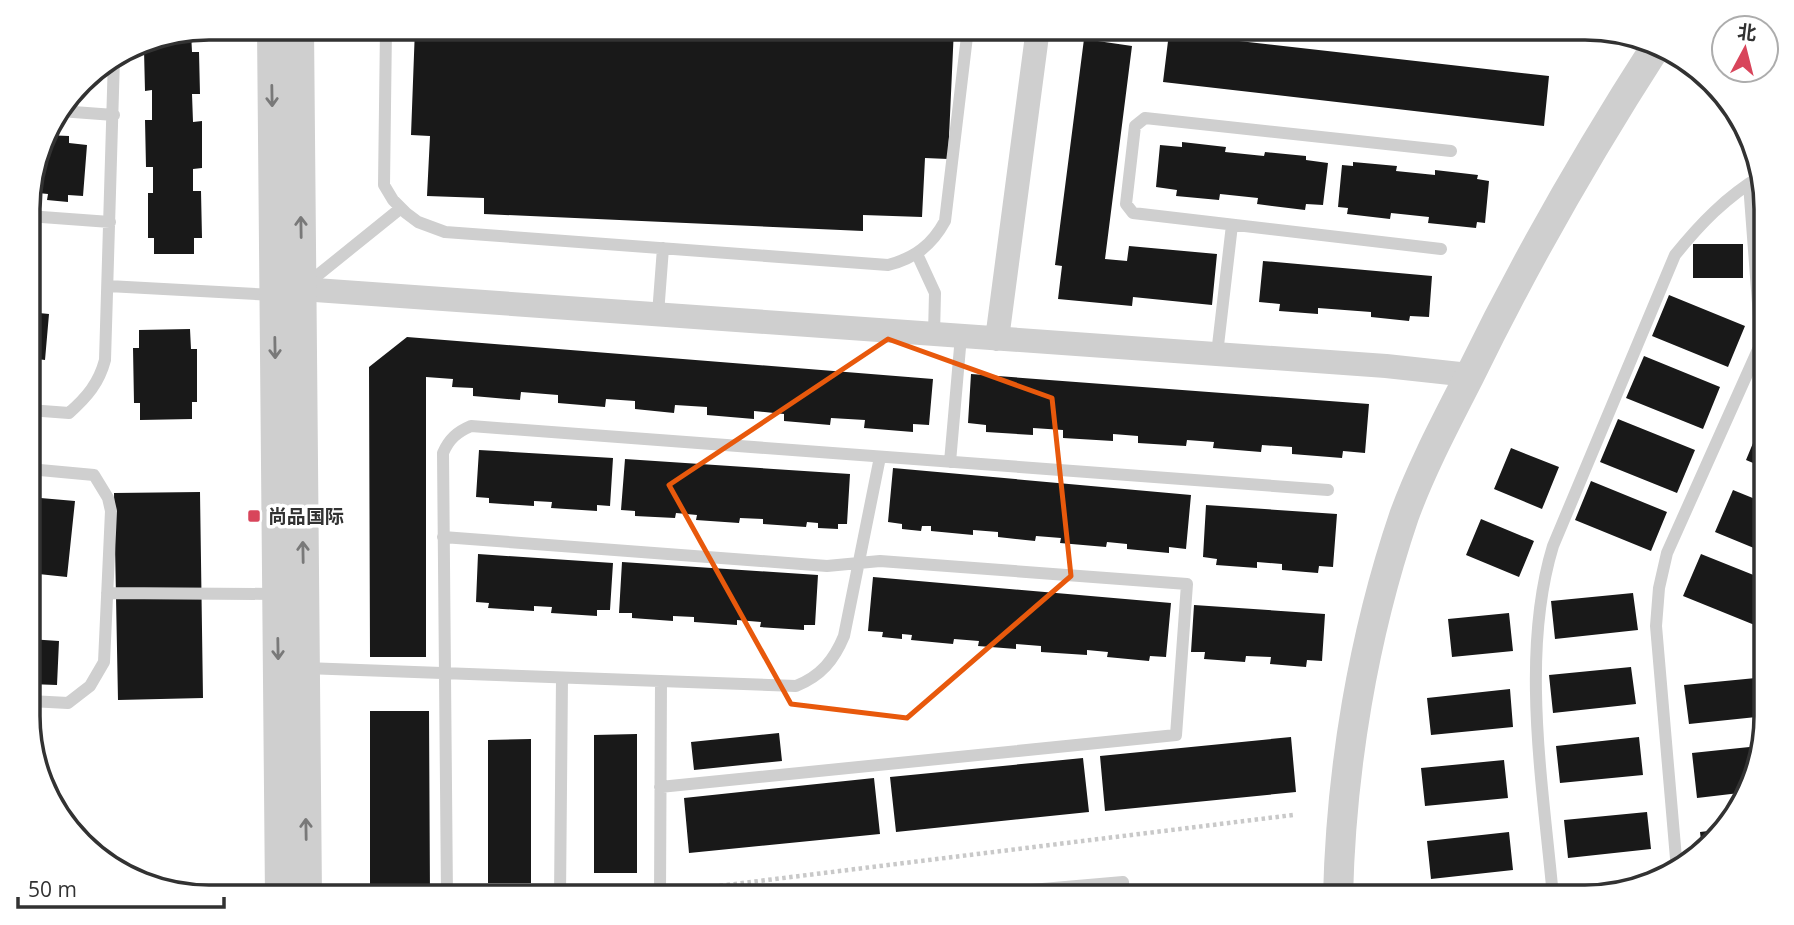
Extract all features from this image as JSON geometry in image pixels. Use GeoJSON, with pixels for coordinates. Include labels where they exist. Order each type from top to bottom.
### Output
{"type":"FeatureCollection","features":[{"type":"Feature","properties":{"kind":"street"},"geometry":{"type":"LineString","coordinates":[[273,40],[288,292],[304,668],[307,885]]}},
{"type":"Feature","properties":{"kind":"street"},"geometry":{"type":"LineString","coordinates":[[280,885],[277,594],[298,40]]}},
{"type":"Feature","properties":{"kind":"street"},"geometry":{"type":"LineString","coordinates":[[997,339],[1036,40]]}},
{"type":"Feature","properties":{"kind":"street"},"geometry":{"type":"LineString","coordinates":[[1338,884],[1350,750],[1364,669],[1384,584],[1405,515],[1469,375],[1533,251],[1580,168],[1651,54]]}},
{"type":"Feature","properties":{"kind":"street"},"geometry":{"type":"LineString","coordinates":[[288,292],[658,314],[1386,366],[1469,375]]}},
{"type":"Feature","properties":{"kind":"lane"},"geometry":{"type":"LineString","coordinates":[[386,40],[384,185],[401,208],[418,222],[445,232],[888,265],[917,254],[933,240],[945,221],[967,40]]}},
{"type":"Feature","properties":{"kind":"lane"},"geometry":{"type":"LineString","coordinates":[[41,411],[69,413],[95,386],[105,360],[114,70]]}},
{"type":"Feature","properties":{"kind":"lane"},"geometry":{"type":"LineString","coordinates":[[71,112],[114,115]]}},
{"type":"Feature","properties":{"kind":"lane"},"geometry":{"type":"LineString","coordinates":[[1441,249],[1133,213],[1126,204],[1135,126],[1144,118],[1451,151]]}},
{"type":"Feature","properties":{"kind":"lane"},"geometry":{"type":"LineString","coordinates":[[1749,184],[1754,241]]}},
{"type":"Feature","properties":{"kind":"lane"},"geometry":{"type":"LineString","coordinates":[[1552,884],[1537,725],[1537,623],[1545,571],[1553,546],[1675,255],[1708,216],[1749,184]]}},
{"type":"Feature","properties":{"kind":"lane"},"geometry":{"type":"LineString","coordinates":[[108,286],[288,292],[401,208]]}},
{"type":"Feature","properties":{"kind":"lane"},"geometry":{"type":"LineString","coordinates":[[41,217],[110,222]]}},
{"type":"Feature","properties":{"kind":"lane"},"geometry":{"type":"LineString","coordinates":[[1217,354],[1233,225]]}},
{"type":"Feature","properties":{"kind":"lane"},"geometry":{"type":"LineString","coordinates":[[658,314],[663,248]]}},
{"type":"Feature","properties":{"kind":"lane"},"geometry":{"type":"LineString","coordinates":[[917,254],[935,293],[934,334]]}},
{"type":"Feature","properties":{"kind":"lane"},"geometry":{"type":"LineString","coordinates":[[950,462],[961,336]]}},
{"type":"Feature","properties":{"kind":"lane"},"geometry":{"type":"LineString","coordinates":[[1676,858],[1656,626],[1659,588],[1667,553],[1754,363]]}},
{"type":"Feature","properties":{"kind":"lane"},"geometry":{"type":"LineString","coordinates":[[447,885],[443,453],[454,435],[471,426],[1328,490]]}},
{"type":"Feature","properties":{"kind":"lane"},"geometry":{"type":"LineString","coordinates":[[304,668],[796,687],[828,666],[838,652],[844,636],[880,457]]}},
{"type":"Feature","properties":{"kind":"lane"},"geometry":{"type":"LineString","coordinates":[[40,470],[94,475],[111,511],[104,662],[98,675],[80,695],[68,703],[40,702]]}},
{"type":"Feature","properties":{"kind":"lane"},"geometry":{"type":"LineString","coordinates":[[443,537],[827,566],[880,561],[1187,584],[1176,735],[660,788]]}},
{"type":"Feature","properties":{"kind":"lane"},"geometry":{"type":"LineString","coordinates":[[107,593],[277,594]]}},
{"type":"Feature","properties":{"kind":"lane"},"geometry":{"type":"LineString","coordinates":[[561,885],[562,678]]}},
{"type":"Feature","properties":{"kind":"lane"},"geometry":{"type":"LineString","coordinates":[[660,885],[661,681]]}},
{"type":"Feature","properties":{"kind":"lane"},"geometry":{"type":"LineString","coordinates":[[1096,884],[1123,882],[1123,884]]}},
{"type":"Feature","properties":{"kind":"path"},"geometry":{"type":"LineString","coordinates":[[742,885],[1293,815]]}},
{"type":"Feature","properties":{"kind":"highlighted area"},"geometry":{"type":"Polygon","coordinates":[[[888,339],[1052,398],[1071,576],[907,718],[791,704],[669,485],[888,339]]]}},
{"type":"Feature","properties":{"kind":"building"},"geometry":{"type":"Polygon","coordinates":[[[415,40],[953,40],[948,159],[925,158],[922,217],[863,215],[863,231],[484,214],[484,198],[427,196],[430,136],[411,135],[415,40]]]}},
{"type":"Feature","properties":{"kind":"building"},"geometry":{"type":"Polygon","coordinates":[[[1084,40],[1132,46],[1105,259],[1127,261],[1129,246],[1217,254],[1212,305],[1133,297],[1132,306],[1058,299],[1062,266],[1055,265],[1084,40]]]}},
{"type":"Feature","properties":{"kind":"building"},"geometry":{"type":"Polygon","coordinates":[[[1168,40],[1231,40],[1549,76],[1544,126],[1163,82],[1168,40]]]}},
{"type":"Feature","properties":{"kind":"building"},"geometry":{"type":"Polygon","coordinates":[[[191,42],[192,52],[199,52],[200,94],[192,94],[193,122],[202,121],[202,168],[193,169],[193,191],[201,191],[202,238],[194,238],[194,254],[154,254],[154,238],[148,238],[148,193],[153,193],[153,167],[146,167],[145,120],[152,120],[152,90],[145,91],[144,53],[165,46],[191,42]]]}},
{"type":"Feature","properties":{"kind":"building"},"geometry":{"type":"Polygon","coordinates":[[[57,136],[69,136],[69,143],[87,145],[83,196],[68,195],[68,202],[47,200],[48,194],[41,193],[42,187],[46,165],[57,136]]]}},
{"type":"Feature","properties":{"kind":"building"},"geometry":{"type":"Polygon","coordinates":[[[1182,142],[1226,147],[1225,152],[1306,156],[1306,160],[1328,163],[1323,205],[1306,204],[1305,210],[1257,204],[1258,198],[1220,194],[1219,200],[1176,196],[1177,190],[1156,187],[1160,145],[1182,147],[1182,142]]]}},
{"type":"Feature","properties":{"kind":"building"},"geometry":{"type":"Polygon","coordinates":[[[1353,162],[1397,166],[1396,171],[1435,175],[1435,170],[1478,175],[1477,179],[1489,181],[1485,223],[1477,222],[1476,228],[1428,223],[1429,217],[1391,213],[1390,219],[1347,214],[1348,208],[1338,207],[1342,165],[1353,166],[1353,162]]]}},
{"type":"Feature","properties":{"kind":"building"},"geometry":{"type":"Polygon","coordinates":[[[1693,244],[1743,244],[1743,278],[1693,278],[1693,244]]]}},
{"type":"Feature","properties":{"kind":"building"},"geometry":{"type":"Polygon","coordinates":[[[1263,261],[1432,276],[1429,317],[1410,316],[1409,321],[1371,317],[1371,312],[1318,308],[1318,314],[1279,311],[1280,304],[1259,302],[1263,261]]]}},
{"type":"Feature","properties":{"kind":"building"},"geometry":{"type":"Polygon","coordinates":[[[1669,295],[1745,326],[1728,367],[1652,336],[1669,295]]]}},
{"type":"Feature","properties":{"kind":"building"},"geometry":{"type":"Polygon","coordinates":[[[41,313],[49,314],[45,360],[41,359],[41,313]]]}},
{"type":"Feature","properties":{"kind":"building"},"geometry":{"type":"Polygon","coordinates":[[[190,329],[191,349],[197,349],[197,402],[192,402],[192,419],[140,420],[140,403],[134,403],[133,348],[139,348],[139,330],[190,329]]]}},
{"type":"Feature","properties":{"kind":"building"},"geometry":{"type":"Polygon","coordinates":[[[407,337],[933,379],[929,425],[913,424],[913,432],[864,428],[865,420],[831,418],[830,425],[784,421],[784,414],[754,411],[754,419],[707,415],[707,407],[675,405],[674,413],[635,409],[635,401],[606,399],[605,407],[558,403],[558,395],[521,392],[520,400],[473,396],[473,388],[452,387],[453,379],[426,377],[426,657],[370,657],[369,367],[407,337]]]}},
{"type":"Feature","properties":{"kind":"building"},"geometry":{"type":"Polygon","coordinates":[[[1644,356],[1720,387],[1703,429],[1626,398],[1644,356]]]}},
{"type":"Feature","properties":{"kind":"building"},"geometry":{"type":"Polygon","coordinates":[[[971,374],[1369,404],[1365,453],[1343,451],[1342,458],[1292,454],[1292,447],[1262,445],[1261,452],[1213,448],[1214,442],[1187,440],[1186,446],[1138,443],[1138,436],[1113,434],[1113,441],[1063,438],[1063,430],[1033,428],[1033,435],[986,432],[986,425],[968,423],[971,374]]]}},
{"type":"Feature","properties":{"kind":"building"},"geometry":{"type":"Polygon","coordinates":[[[1618,419],[1695,450],[1677,493],[1600,462],[1618,419]]]}},
{"type":"Feature","properties":{"kind":"building"},"geometry":{"type":"Polygon","coordinates":[[[1754,441],[1754,463],[1746,460],[1754,441]]]}},
{"type":"Feature","properties":{"kind":"building"},"geometry":{"type":"Polygon","coordinates":[[[1511,448],[1559,467],[1542,509],[1494,489],[1511,448]]]}},
{"type":"Feature","properties":{"kind":"building"},"geometry":{"type":"Polygon","coordinates":[[[479,450],[613,458],[610,506],[597,505],[597,511],[551,508],[552,502],[534,501],[534,506],[489,503],[489,498],[476,497],[479,450]]]}},
{"type":"Feature","properties":{"kind":"building"},"geometry":{"type":"Polygon","coordinates":[[[625,459],[850,474],[847,524],[838,524],[838,529],[818,528],[818,523],[807,522],[806,527],[763,524],[763,519],[740,518],[739,523],[696,520],[697,515],[676,513],[675,518],[635,516],[635,511],[621,510],[625,459]]]}},
{"type":"Feature","properties":{"kind":"building"},"geometry":{"type":"Polygon","coordinates":[[[893,468],[1191,495],[1186,549],[1169,547],[1169,553],[1127,549],[1127,544],[1107,542],[1106,547],[1060,543],[1061,538],[1036,536],[1035,541],[998,537],[998,532],[973,530],[973,535],[931,531],[931,526],[922,526],[921,531],[902,529],[902,524],[888,522],[893,468]]]}},
{"type":"Feature","properties":{"kind":"building"},"geometry":{"type":"Polygon","coordinates":[[[1591,481],[1667,512],[1651,551],[1575,520],[1591,481]]]}},
{"type":"Feature","properties":{"kind":"building"},"geometry":{"type":"Polygon","coordinates":[[[1733,490],[1754,499],[1754,548],[1715,532],[1733,490]]]}},
{"type":"Feature","properties":{"kind":"building"},"geometry":{"type":"Polygon","coordinates":[[[200,492],[203,698],[118,700],[114,493],[200,492]]]}},
{"type":"Feature","properties":{"kind":"building"},"geometry":{"type":"Polygon","coordinates":[[[40,498],[75,501],[67,577],[40,574],[40,498]]]}},
{"type":"Feature","properties":{"kind":"building"},"geometry":{"type":"Polygon","coordinates":[[[1206,505],[1337,514],[1333,567],[1319,566],[1318,573],[1282,570],[1282,564],[1257,562],[1257,568],[1216,565],[1217,559],[1203,557],[1206,505]]]}},
{"type":"Feature","properties":{"kind":"building"},"geometry":{"type":"Polygon","coordinates":[[[1481,519],[1534,541],[1519,577],[1466,555],[1481,519]]]}},
{"type":"Feature","properties":{"kind":"building"},"geometry":{"type":"Polygon","coordinates":[[[478,554],[613,563],[610,610],[597,610],[597,616],[551,613],[552,607],[534,606],[534,611],[488,608],[489,603],[476,602],[478,554]]]}},
{"type":"Feature","properties":{"kind":"building"},"geometry":{"type":"Polygon","coordinates":[[[1701,554],[1754,575],[1754,625],[1683,596],[1701,554]]]}},
{"type":"Feature","properties":{"kind":"building"},"geometry":{"type":"Polygon","coordinates":[[[622,562],[818,575],[815,625],[804,625],[804,630],[760,627],[761,622],[737,620],[737,625],[694,622],[694,617],[673,616],[673,621],[632,618],[632,613],[619,613],[622,562]]]}},
{"type":"Feature","properties":{"kind":"building"},"geometry":{"type":"Polygon","coordinates":[[[873,577],[1171,603],[1166,657],[1150,656],[1149,661],[1107,657],[1108,652],[1087,650],[1087,655],[1041,652],[1041,646],[1016,644],[1016,649],[978,646],[979,641],[954,639],[953,644],[911,640],[912,635],[902,634],[902,639],[882,637],[883,632],[868,631],[873,577]]]}},
{"type":"Feature","properties":{"kind":"building"},"geometry":{"type":"Polygon","coordinates":[[[1633,593],[1638,630],[1555,639],[1551,601],[1633,593]]]}},
{"type":"Feature","properties":{"kind":"building"},"geometry":{"type":"Polygon","coordinates":[[[1194,605],[1325,614],[1322,661],[1307,660],[1306,667],[1270,664],[1271,657],[1246,656],[1245,662],[1204,659],[1205,652],[1191,652],[1194,605]]]}},
{"type":"Feature","properties":{"kind":"building"},"geometry":{"type":"Polygon","coordinates":[[[1509,613],[1513,651],[1452,657],[1448,619],[1509,613]]]}},
{"type":"Feature","properties":{"kind":"building"},"geometry":{"type":"Polygon","coordinates":[[[40,640],[59,641],[57,685],[40,684],[40,640]]]}},
{"type":"Feature","properties":{"kind":"building"},"geometry":{"type":"Polygon","coordinates":[[[1631,667],[1636,704],[1553,713],[1549,675],[1631,667]]]}},
{"type":"Feature","properties":{"kind":"building"},"geometry":{"type":"Polygon","coordinates":[[[1754,678],[1754,717],[1689,724],[1684,685],[1754,678]]]}},
{"type":"Feature","properties":{"kind":"building"},"geometry":{"type":"Polygon","coordinates":[[[1510,689],[1513,727],[1431,735],[1427,698],[1510,689]]]}},
{"type":"Feature","properties":{"kind":"building"},"geometry":{"type":"Polygon","coordinates":[[[370,711],[429,711],[430,885],[370,885],[370,711]]]}},
{"type":"Feature","properties":{"kind":"building"},"geometry":{"type":"Polygon","coordinates":[[[779,733],[782,761],[694,770],[691,742],[779,733]]]}},
{"type":"Feature","properties":{"kind":"building"},"geometry":{"type":"Polygon","coordinates":[[[637,734],[637,873],[594,873],[594,735],[637,734]]]}},
{"type":"Feature","properties":{"kind":"building"},"geometry":{"type":"Polygon","coordinates":[[[1291,737],[1296,792],[1105,811],[1100,756],[1291,737]]]}},
{"type":"Feature","properties":{"kind":"building"},"geometry":{"type":"Polygon","coordinates":[[[1639,737],[1643,775],[1560,783],[1556,746],[1639,737]]]}},
{"type":"Feature","properties":{"kind":"building"},"geometry":{"type":"Polygon","coordinates":[[[531,739],[531,883],[488,883],[488,740],[531,739]]]}},
{"type":"Feature","properties":{"kind":"building"},"geometry":{"type":"Polygon","coordinates":[[[1750,747],[1745,770],[1735,794],[1697,798],[1692,753],[1750,747]]]}},
{"type":"Feature","properties":{"kind":"building"},"geometry":{"type":"Polygon","coordinates":[[[1083,758],[1089,812],[896,832],[890,777],[1083,758]]]}},
{"type":"Feature","properties":{"kind":"building"},"geometry":{"type":"Polygon","coordinates":[[[1504,760],[1508,798],[1425,806],[1421,768],[1504,760]]]}},
{"type":"Feature","properties":{"kind":"building"},"geometry":{"type":"Polygon","coordinates":[[[874,778],[880,834],[689,853],[684,798],[874,778]]]}},
{"type":"Feature","properties":{"kind":"building"},"geometry":{"type":"Polygon","coordinates":[[[1647,812],[1651,849],[1568,858],[1564,820],[1647,812]]]}},
{"type":"Feature","properties":{"kind":"building"},"geometry":{"type":"Polygon","coordinates":[[[1509,832],[1513,870],[1431,879],[1427,841],[1509,832]]]}},
{"type":"Feature","properties":{"kind":"place","name":"尚品国际"},"geometry":{"type":"Point","coordinates":[254,516]}}]}
